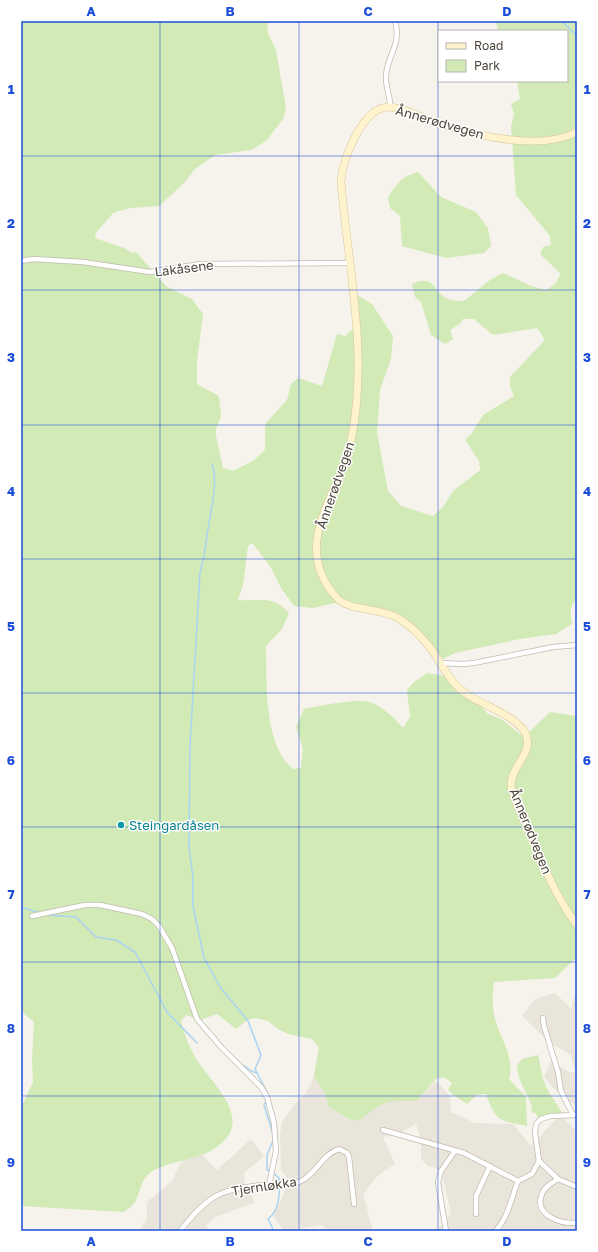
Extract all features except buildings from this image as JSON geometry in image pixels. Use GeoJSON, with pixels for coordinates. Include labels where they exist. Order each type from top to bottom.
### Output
{"type":"FeatureCollection","features":[{"type":"Feature","properties":{"kind":"main road","name":"Ånnerødvegen"},"geometry":{"type":"LineString","coordinates":[[577,132],[556,139],[510,139],[450,127],[390,107],[378,109],[366,118],[343,163],[341,182],[358,358],[356,414],[347,456],[328,500],[320,524],[316,544],[316,557],[324,577],[333,593],[341,601],[349,605],[387,612],[397,617],[421,635],[456,686],[516,723],[527,736],[527,748],[512,779],[513,795],[543,865],[577,925]]}},
{"type":"Feature","properties":{"kind":"street"},"geometry":{"type":"LineString","coordinates":[[390,107],[386,75],[397,43],[395,21]]}},
{"type":"Feature","properties":{"kind":"street","name":"Lakåsene"},"geometry":{"type":"LineString","coordinates":[[21,261],[33,259],[83,262],[150,272],[200,264],[349,263]]}},
{"type":"Feature","properties":{"kind":"street"},"geometry":{"type":"LineString","coordinates":[[440,663],[474,663],[553,647],[577,645]]}},
{"type":"Feature","properties":{"kind":"street"},"geometry":{"type":"LineString","coordinates":[[32,916],[85,905],[100,905],[142,914],[152,919],[159,926],[172,948],[197,1019],[222,1048],[261,1087],[267,1097],[274,1123],[276,1151],[269,1185]]}},
{"type":"Feature","properties":{"kind":"street"},"geometry":{"type":"LineString","coordinates":[[495,1231],[505,1219],[518,1181],[532,1174],[539,1160],[535,1133],[538,1122],[551,1116],[575,1115],[561,1091],[558,1072],[543,1018]]}},
{"type":"Feature","properties":{"kind":"street"},"geometry":{"type":"LineString","coordinates":[[384,1130],[434,1143],[464,1153],[518,1181]]}},
{"type":"Feature","properties":{"kind":"street","name":"Tjernløkka"},"geometry":{"type":"LineString","coordinates":[[180,1231],[204,1202],[211,1198],[241,1187],[286,1185],[299,1182],[331,1153],[342,1149],[349,1157],[354,1204]]}},
{"type":"Feature","properties":{"kind":"street"},"geometry":{"type":"LineString","coordinates":[[446,1231],[438,1182],[442,1171],[455,1151]]}},
{"type":"Feature","properties":{"kind":"street"},"geometry":{"type":"LineString","coordinates":[[539,1160],[558,1179],[577,1187]]}},
{"type":"Feature","properties":{"kind":"street"},"geometry":{"type":"LineString","coordinates":[[476,1214],[476,1196],[490,1166]]}},
{"type":"Feature","properties":{"kind":"street"},"geometry":{"type":"LineString","coordinates":[[558,1179],[544,1189],[541,1195],[541,1204],[544,1212],[557,1221],[577,1223]]}},
{"type":"Feature","properties":{"kind":"shaded area"},"geometry":{"type":"Polygon","coordinates":[[[577,989],[577,1106],[557,1092],[544,1077],[551,1061],[569,1072],[575,1072],[571,1055],[550,1043],[522,1016],[535,999],[555,993],[571,1009],[577,989]]]}},
{"type":"Feature","properties":{"kind":"shaded area"},"geometry":{"type":"Polygon","coordinates":[[[315,1076],[325,1094],[329,1107],[349,1119],[365,1116],[372,1109],[386,1101],[417,1101],[436,1081],[450,1096],[451,1112],[475,1123],[513,1124],[531,1146],[560,1115],[575,1130],[577,1127],[577,1231],[437,1231],[451,1213],[442,1174],[436,1168],[428,1166],[421,1159],[421,1139],[416,1124],[396,1135],[383,1137],[395,1164],[377,1176],[363,1194],[373,1231],[330,1231],[321,1225],[284,1231],[273,1217],[288,1184],[286,1176],[281,1170],[280,1135],[282,1122],[295,1103],[305,1094],[315,1076]]]}},
{"type":"Feature","properties":{"kind":"shaded area"},"geometry":{"type":"Polygon","coordinates":[[[251,1139],[264,1156],[244,1173],[245,1186],[255,1202],[214,1218],[206,1226],[210,1231],[139,1231],[147,1219],[147,1202],[173,1180],[178,1167],[183,1160],[201,1154],[217,1170],[251,1139]]]}},
{"type":"Feature","properties":{"kind":"green space"},"geometry":{"type":"Polygon","coordinates":[[[21,21],[267,21],[268,33],[276,50],[286,108],[283,119],[266,141],[251,150],[215,155],[195,169],[184,183],[159,206],[130,208],[113,213],[96,233],[95,238],[124,248],[132,253],[136,252],[166,286],[192,299],[203,314],[197,361],[197,384],[219,396],[221,416],[216,429],[216,436],[223,468],[233,471],[253,461],[265,450],[265,424],[287,400],[291,384],[298,378],[322,386],[337,334],[345,336],[355,327],[354,293],[372,304],[393,336],[391,359],[380,390],[377,433],[388,491],[401,506],[433,516],[444,506],[453,491],[480,470],[479,461],[465,440],[472,433],[483,415],[514,396],[510,387],[510,377],[545,340],[537,328],[493,335],[474,319],[463,319],[460,324],[450,330],[453,339],[445,344],[431,335],[421,302],[415,297],[412,284],[420,281],[430,282],[443,296],[448,299],[454,301],[464,301],[490,280],[503,273],[531,286],[546,290],[555,284],[561,274],[540,254],[543,247],[551,245],[550,236],[516,195],[511,126],[514,114],[511,104],[520,99],[517,82],[568,82],[568,30],[498,30],[496,21],[577,21],[577,599],[571,610],[572,624],[556,634],[520,639],[455,653],[443,659],[411,624],[339,602],[313,608],[294,606],[281,588],[270,566],[252,543],[248,546],[243,585],[238,600],[271,601],[283,607],[289,613],[282,629],[266,646],[266,677],[269,712],[276,744],[283,758],[293,769],[301,768],[303,749],[296,727],[304,709],[327,704],[356,701],[369,702],[383,709],[403,728],[410,717],[407,690],[413,683],[427,673],[447,676],[472,697],[488,714],[501,719],[524,737],[550,712],[577,716],[577,957],[555,978],[494,982],[493,987],[493,1002],[496,1022],[509,1058],[509,1079],[526,1097],[527,1126],[504,1121],[496,1115],[486,1094],[477,1095],[467,1104],[452,1094],[448,1089],[452,1083],[444,1077],[436,1079],[417,1101],[385,1103],[374,1109],[359,1121],[349,1119],[329,1107],[325,1094],[315,1077],[313,1080],[319,1047],[312,1039],[288,1034],[278,1029],[268,1021],[256,1018],[247,1020],[236,1029],[217,1014],[200,1020],[186,1015],[181,1021],[190,1048],[229,1106],[232,1118],[231,1129],[225,1140],[212,1150],[198,1156],[163,1166],[150,1173],[144,1179],[134,1203],[124,1212],[21,1206],[21,1108],[33,1082],[32,1061],[34,1022],[21,1011],[21,21]]]}},
{"type":"Feature","properties":{"kind":"green space"},"geometry":{"type":"Polygon","coordinates":[[[418,172],[441,197],[476,212],[488,228],[491,246],[484,253],[446,258],[402,246],[400,216],[390,208],[388,198],[400,181],[418,172]]]}},
{"type":"Feature","properties":{"kind":"green space"},"geometry":{"type":"Polygon","coordinates":[[[538,1055],[543,1079],[547,1089],[563,1114],[539,1118],[535,1113],[531,1112],[532,1106],[519,1078],[517,1065],[522,1059],[538,1055]]]}},
{"type":"Feature","properties":{"kind":"waterway"},"geometry":{"type":"LineString","coordinates":[[562,21],[577,36]]}},
{"type":"Feature","properties":{"kind":"waterway"},"geometry":{"type":"LineString","coordinates":[[212,464],[214,471],[214,493],[200,572],[190,745],[189,847],[193,878],[193,906],[204,958],[220,987],[248,1021],[261,1055],[255,1069],[269,1096]]}},
{"type":"Feature","properties":{"kind":"waterway"},"geometry":{"type":"LineString","coordinates":[[21,907],[40,913]]}},
{"type":"Feature","properties":{"kind":"waterway"},"geometry":{"type":"LineString","coordinates":[[48,915],[76,917],[96,937],[116,940],[135,952],[167,1012],[197,1043]]}},
{"type":"Feature","properties":{"kind":"waterway"},"geometry":{"type":"LineString","coordinates":[[243,1065],[251,1071],[257,1073]]}},
{"type":"Feature","properties":{"kind":"waterway"},"geometry":{"type":"LineString","coordinates":[[266,1102],[264,1105],[273,1134]]}},
{"type":"Feature","properties":{"kind":"waterway"},"geometry":{"type":"LineString","coordinates":[[270,1171],[267,1170],[267,1155],[274,1138]]}},
{"type":"Feature","properties":{"kind":"waterway"},"geometry":{"type":"LineString","coordinates":[[271,1231],[273,1229],[268,1219],[275,1211],[277,1206],[279,1189],[279,1178],[273,1173]]}},
{"type":"Feature","properties":{"kind":"place","name":"Steingardåsen"},"geometry":{"type":"Point","coordinates":[121,825]}}]}
